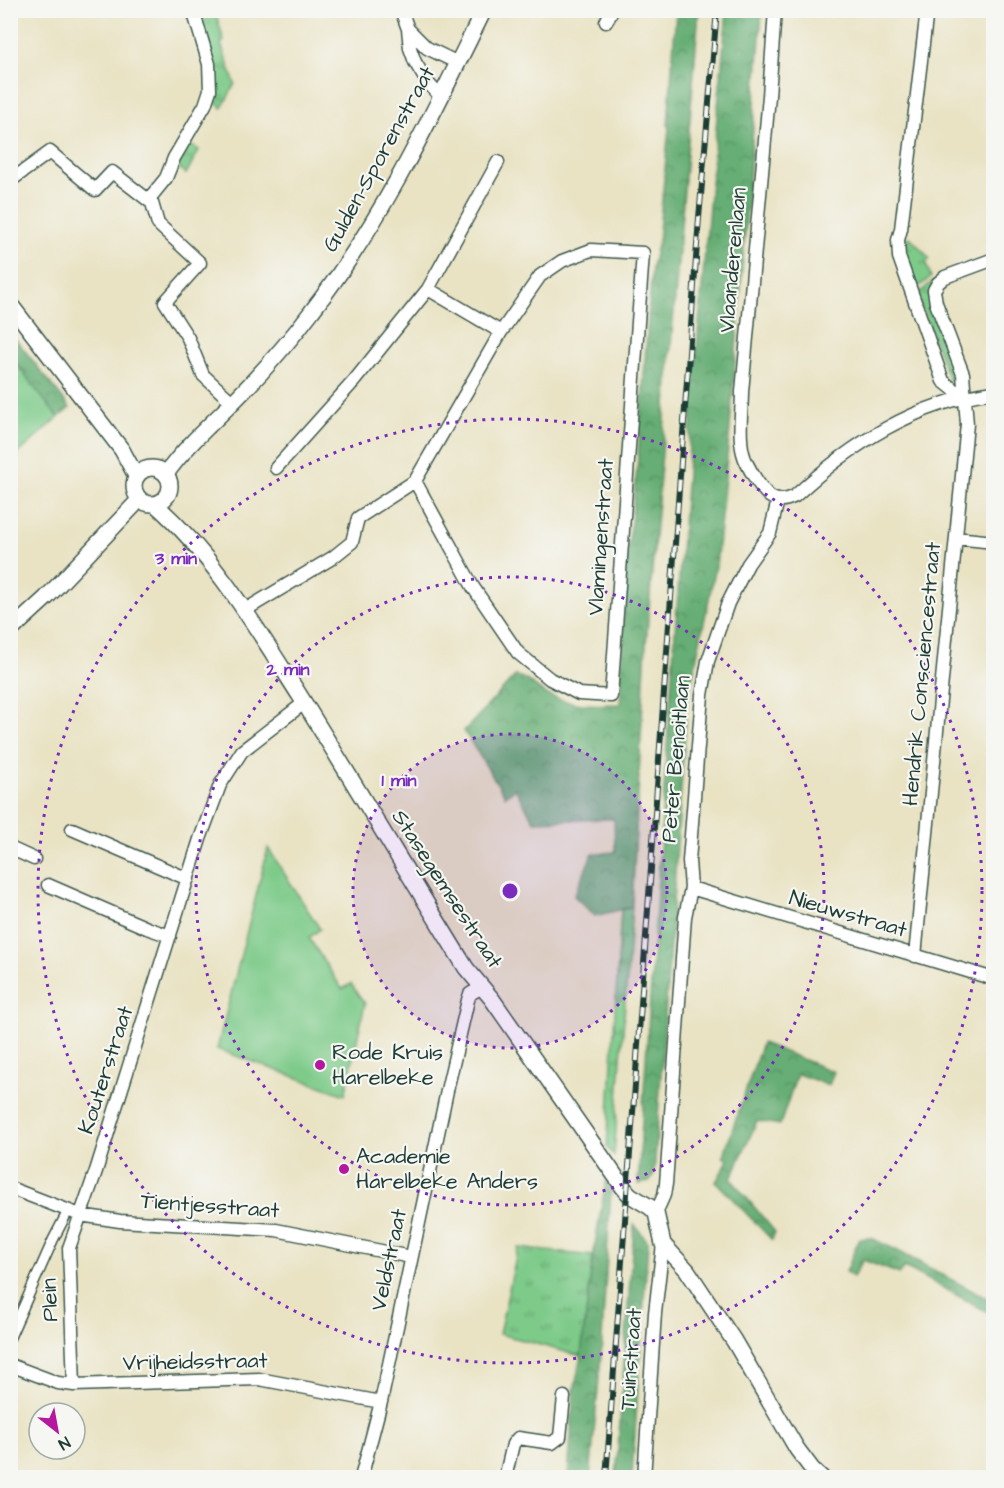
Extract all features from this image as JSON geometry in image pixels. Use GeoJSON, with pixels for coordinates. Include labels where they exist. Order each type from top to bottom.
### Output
{"type":"FeatureCollection","features":[{"type":"Feature","properties":{"kind":"street"},"geometry":{"type":"LineString","coordinates":[[149,199],[166,178],[174,158],[205,105],[210,90],[209,64],[193,10]]}},
{"type":"Feature","properties":{"kind":"street"},"geometry":{"type":"LineString","coordinates":[[401,10],[408,29],[410,48],[415,62],[427,82],[441,97]]}},
{"type":"Feature","properties":{"kind":"street","name":"Gulden-Sporenstraat"},"geometry":{"type":"LineString","coordinates":[[151,472],[180,454],[232,402],[311,313],[372,224],[441,97],[484,10]]}},
{"type":"Feature","properties":{"kind":"street","name":"Vlaanderenlaan"},"geometry":{"type":"LineString","coordinates":[[775,10],[742,392],[741,434],[742,451],[746,463],[765,494],[778,500]]}},
{"type":"Feature","properties":{"kind":"street"},"geometry":{"type":"LineString","coordinates":[[927,10],[902,229],[898,240],[899,257],[943,381],[963,397]]}},
{"type":"Feature","properties":{"kind":"street"},"geometry":{"type":"LineString","coordinates":[[408,29],[427,48],[458,63]]}},
{"type":"Feature","properties":{"kind":"street"},"geometry":{"type":"LineString","coordinates":[[10,181],[50,152],[95,190],[112,172],[149,199],[152,202],[158,224],[200,263],[165,302],[188,338],[203,375],[232,402]]}},
{"type":"Feature","properties":{"kind":"street"},"geometry":{"type":"LineString","coordinates":[[276,468],[354,381],[428,289],[498,162]]}},
{"type":"Feature","properties":{"kind":"street","name":"Vlamingenstraat"},"geometry":{"type":"LineString","coordinates":[[246,610],[345,548],[352,542],[358,518],[415,481],[501,332],[540,276],[562,261],[591,250],[643,253],[611,696],[579,694],[550,679],[518,653],[473,587],[415,481]]}},
{"type":"Feature","properties":{"kind":"street","name":"Hendrik Consciencestraat"},"geometry":{"type":"LineString","coordinates":[[915,956],[967,424],[963,397],[963,374],[934,294],[938,283],[949,275],[993,259]]}},
{"type":"Feature","properties":{"kind":"street"},"geometry":{"type":"LineString","coordinates":[[428,289],[501,332]]}},
{"type":"Feature","properties":{"kind":"street"},"geometry":{"type":"LineString","coordinates":[[10,304],[122,450],[151,472],[170,482],[170,489],[160,501],[140,499]]}},
{"type":"Feature","properties":{"kind":"street"},"geometry":{"type":"LineString","coordinates":[[778,500],[788,500],[795,496],[846,453],[875,434],[930,407],[963,397],[993,392]]}},
{"type":"Feature","properties":{"kind":"street"},"geometry":{"type":"LineString","coordinates":[[140,499],[135,491],[151,472]]}},
{"type":"Feature","properties":{"kind":"street"},"geometry":{"type":"LineString","coordinates":[[10,631],[140,499]]}},
{"type":"Feature","properties":{"kind":"street","name":"Peter Benoitlaan"},"geometry":{"type":"LineString","coordinates":[[656,1213],[666,1184],[683,940],[691,888],[689,861],[702,695],[708,661],[728,603],[748,564],[771,528],[778,500]]}},
{"type":"Feature","properties":{"kind":"street","name":"Stasegemsestraat"},"geometry":{"type":"LineString","coordinates":[[160,501],[246,610],[466,968],[482,987],[623,1187],[656,1213]]}},
{"type":"Feature","properties":{"kind":"street"},"geometry":{"type":"LineString","coordinates":[[956,538],[993,542]]}},
{"type":"Feature","properties":{"kind":"street","name":"Kouterstraat"},"geometry":{"type":"LineString","coordinates":[[74,1213],[220,785],[242,752],[304,703]]}},
{"type":"Feature","properties":{"kind":"street"},"geometry":{"type":"LineString","coordinates":[[72,829],[188,879]]}},
{"type":"Feature","properties":{"kind":"street"},"geometry":{"type":"LineString","coordinates":[[10,848],[34,859]]}},
{"type":"Feature","properties":{"kind":"street"},"geometry":{"type":"LineString","coordinates":[[48,885],[170,936]]}},
{"type":"Feature","properties":{"kind":"street","name":"Nieuwstraat"},"geometry":{"type":"LineString","coordinates":[[691,888],[993,979]]}},
{"type":"Feature","properties":{"kind":"street","name":"Veldstraat"},"geometry":{"type":"LineString","coordinates":[[361,1478],[381,1402],[468,1000],[470,994],[482,987]]}},
{"type":"Feature","properties":{"kind":"street","name":"Tientjesstraat"},"geometry":{"type":"LineString","coordinates":[[10,1188],[74,1213],[120,1221],[276,1230],[411,1257]]}},
{"type":"Feature","properties":{"kind":"street","name":"Plein"},"geometry":{"type":"LineString","coordinates":[[10,1337],[53,1240],[74,1213]]}},
{"type":"Feature","properties":{"kind":"street","name":"Plein"},"geometry":{"type":"LineString","coordinates":[[74,1213],[69,1248],[74,1385]]}},
{"type":"Feature","properties":{"kind":"street"},"geometry":{"type":"LineString","coordinates":[[656,1213],[663,1244],[687,1270],[734,1341],[814,1475]]}},
{"type":"Feature","properties":{"kind":"street","name":"Tuinstraat"},"geometry":{"type":"LineString","coordinates":[[644,1478],[655,1313],[663,1244]]}},
{"type":"Feature","properties":{"kind":"street","name":"Vrijheidsstraat"},"geometry":{"type":"LineString","coordinates":[[10,1365],[58,1383],[74,1385],[259,1379],[381,1402]]}},
{"type":"Feature","properties":{"kind":"street"},"geometry":{"type":"LineString","coordinates":[[506,1478],[513,1444],[518,1438],[552,1443],[560,1437],[564,1397]]}},
{"type":"Feature","properties":{"kind":"green space"},"geometry":{"type":"Polygon","coordinates":[[[203,11],[215,11],[224,41],[221,44],[235,84],[222,108],[214,102],[216,73],[202,32],[203,11]]]}},
{"type":"Feature","properties":{"kind":"green space"},"geometry":{"type":"Polygon","coordinates":[[[676,11],[699,11],[646,644],[632,907],[595,916],[574,896],[592,854],[615,852],[614,819],[534,821],[515,789],[505,796],[464,731],[515,676],[524,678],[546,694],[564,701],[620,704],[625,577],[637,469],[652,266],[658,241],[669,127],[676,11]]]}},
{"type":"Feature","properties":{"kind":"green space"},"geometry":{"type":"Polygon","coordinates":[[[727,11],[762,11],[730,428],[716,566],[687,703],[654,1175],[649,1182],[638,1184],[689,450],[727,11]]]}},
{"type":"Feature","properties":{"kind":"green space"},"geometry":{"type":"Polygon","coordinates":[[[190,145],[199,150],[186,174],[180,169],[178,163],[187,146],[190,145]]]}},
{"type":"Feature","properties":{"kind":"green space"},"geometry":{"type":"Polygon","coordinates":[[[910,237],[930,259],[926,263],[931,277],[915,290],[905,262],[904,239],[910,237]]]}},
{"type":"Feature","properties":{"kind":"green space"},"geometry":{"type":"Polygon","coordinates":[[[933,281],[929,296],[958,376],[955,382],[949,380],[917,295],[933,281]]]}},
{"type":"Feature","properties":{"kind":"green space"},"geometry":{"type":"Polygon","coordinates":[[[10,332],[70,408],[58,418],[11,356],[10,332]]]}},
{"type":"Feature","properties":{"kind":"green space"},"geometry":{"type":"Polygon","coordinates":[[[10,356],[58,418],[11,460],[10,460],[10,356]]]}},
{"type":"Feature","properties":{"kind":"green space"},"geometry":{"type":"Polygon","coordinates":[[[268,848],[320,929],[309,938],[342,989],[351,984],[365,1004],[345,1095],[217,1049],[268,848]]]}},
{"type":"Feature","properties":{"kind":"green space"},"geometry":{"type":"Polygon","coordinates":[[[632,907],[614,1156],[607,1147],[621,910],[632,907]]]}},
{"type":"Feature","properties":{"kind":"green space"},"geometry":{"type":"Polygon","coordinates":[[[762,1043],[834,1072],[829,1085],[797,1074],[780,1125],[757,1121],[731,1179],[775,1232],[772,1240],[716,1182],[728,1160],[723,1157],[762,1043]]]}},
{"type":"Feature","properties":{"kind":"green space"},"geometry":{"type":"Polygon","coordinates":[[[606,1181],[611,1189],[601,1356],[590,1477],[568,1477],[574,1391],[606,1181]]]}},
{"type":"Feature","properties":{"kind":"green space"},"geometry":{"type":"Polygon","coordinates":[[[634,1224],[648,1242],[632,1477],[616,1477],[634,1224]]]}},
{"type":"Feature","properties":{"kind":"green space"},"geometry":{"type":"Polygon","coordinates":[[[871,1238],[988,1299],[993,1286],[993,1315],[905,1267],[900,1274],[863,1260],[853,1277],[846,1272],[859,1239],[871,1238]]]}},
{"type":"Feature","properties":{"kind":"green space"},"geometry":{"type":"Polygon","coordinates":[[[518,1248],[593,1256],[581,1356],[499,1334],[518,1248]]]}},
{"type":"Feature","properties":{"kind":"railway"},"geometry":{"type":"LineString","coordinates":[[606,1478],[699,218],[717,10]]}},
{"type":"Feature","properties":{"kind":"place","name":"Rode Kruis Harelbeke"},"geometry":{"type":"Point","coordinates":[320,1065]}},
{"type":"Feature","properties":{"kind":"place","name":"Academie Harelbeke Anders"},"geometry":{"type":"Point","coordinates":[344,1169]}}]}
